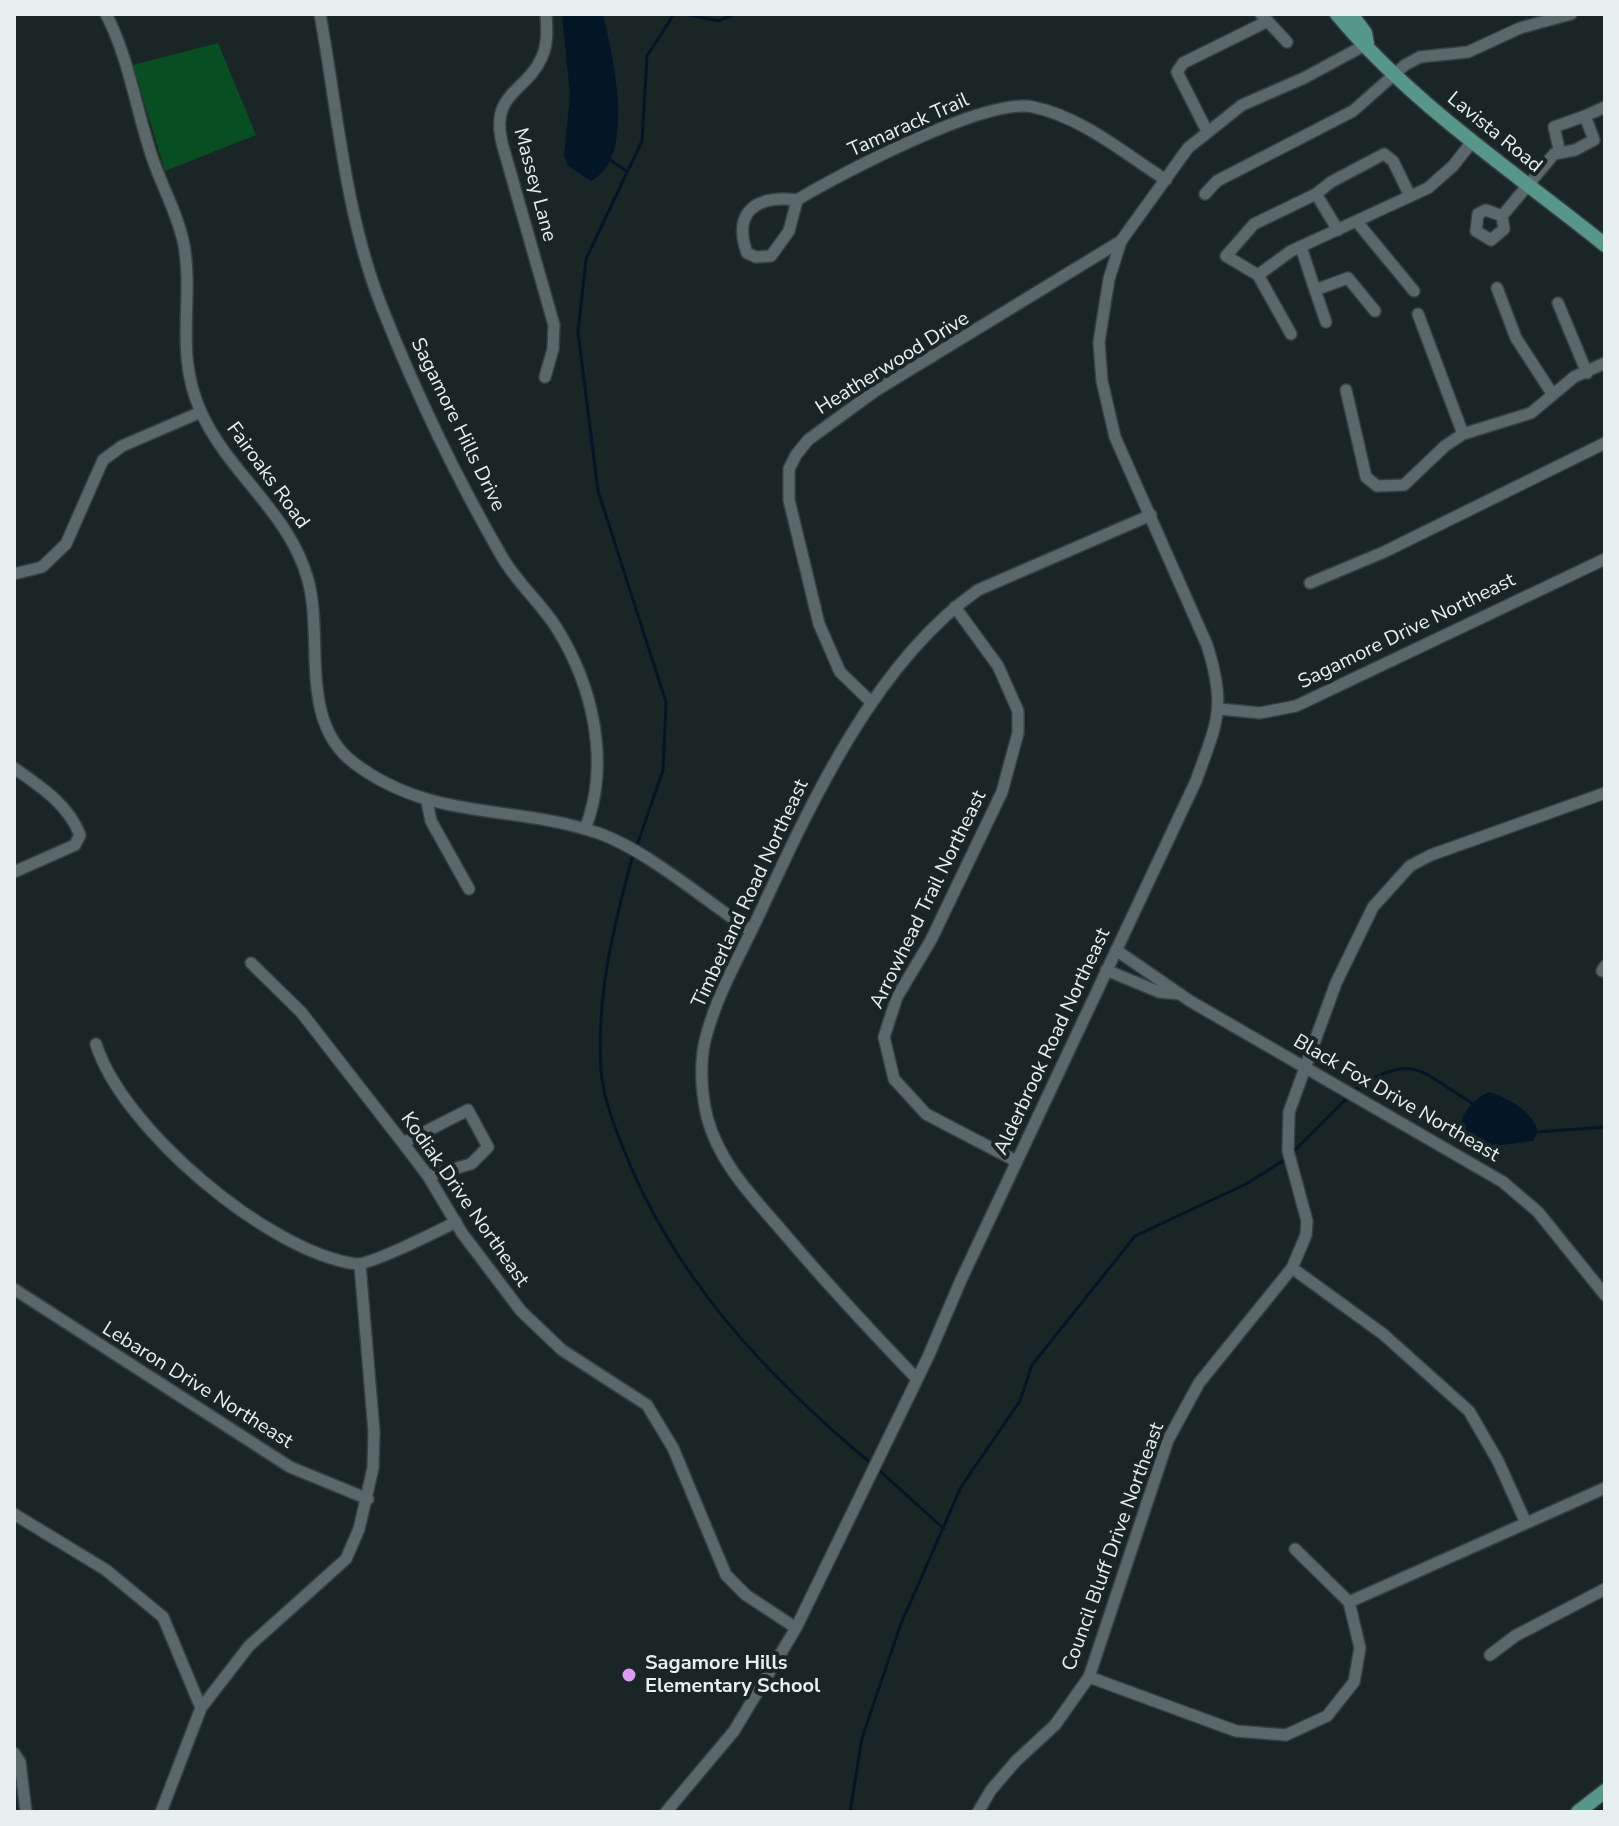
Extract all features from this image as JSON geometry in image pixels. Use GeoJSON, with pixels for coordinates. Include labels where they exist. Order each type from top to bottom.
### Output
{"type":"FeatureCollection","features":[{"type":"Feature","properties":{"kind":"main road","name":"Lavista Road"},"geometry":{"type":"LineString","coordinates":[[1337,14],[1357,40],[1367,44],[1395,75],[1471,143],[1605,245]]}},
{"type":"Feature","properties":{"kind":"main road","name":"Lavista Road"},"geometry":{"type":"LineString","coordinates":[[1351,14],[1365,33],[1367,44]]}},
{"type":"Feature","properties":{"kind":"main road"},"geometry":{"type":"LineString","coordinates":[[1578,1812],[1605,1791]]}},
{"type":"Feature","properties":{"kind":"street","name":"Fairoaks Road"},"geometry":{"type":"LineString","coordinates":[[106,14],[116,34],[152,158],[177,218],[184,246],[185,350],[201,412],[223,449],[275,514],[294,545],[308,579],[314,611],[320,703],[327,728],[355,764],[427,802],[585,829],[631,849],[751,931]]}},
{"type":"Feature","properties":{"kind":"street","name":"Sagamore Hills Drive"},"geometry":{"type":"LineString","coordinates":[[320,14],[341,128],[349,195],[382,309],[438,436],[502,556],[554,624],[586,688],[598,760],[592,813],[585,829]]}},
{"type":"Feature","properties":{"kind":"street","name":"Massey Lane"},"geometry":{"type":"LineString","coordinates":[[545,377],[553,349],[554,325],[499,123],[511,92],[542,58],[547,38],[546,14]]}},
{"type":"Feature","properties":{"kind":"street"},"geometry":{"type":"LineString","coordinates":[[1205,194],[1217,181],[1353,111],[1420,57],[1468,52],[1520,28],[1571,14]]}},
{"type":"Feature","properties":{"kind":"street"},"geometry":{"type":"LineString","coordinates":[[1207,131],[1177,72],[1183,63],[1264,18],[1287,42]]}},
{"type":"Feature","properties":{"kind":"street"},"geometry":{"type":"LineString","coordinates":[[1121,241],[1188,148],[1207,131],[1242,105],[1304,78],[1367,44]]}},
{"type":"Feature","properties":{"kind":"street","name":"Tamarack Trail"},"geometry":{"type":"LineString","coordinates":[[797,200],[789,231],[771,256],[756,257],[747,253],[740,234],[742,221],[755,205],[774,197],[797,200],[960,120],[1020,106],[1076,123],[1166,180]]}},
{"type":"Feature","properties":{"kind":"street"},"geometry":{"type":"LineString","coordinates":[[1560,153],[1554,127],[1605,107]]}},
{"type":"Feature","properties":{"kind":"street"},"geometry":{"type":"LineString","coordinates":[[1502,216],[1486,210],[1475,223],[1476,231],[1491,240],[1504,229],[1502,216],[1554,154],[1594,140],[1585,116]]}},
{"type":"Feature","properties":{"kind":"street"},"geometry":{"type":"LineString","coordinates":[[1258,275],[1301,247],[1428,188],[1453,166],[1471,143]]}},
{"type":"Feature","properties":{"kind":"street"},"geometry":{"type":"LineString","coordinates":[[1291,334],[1258,275],[1226,256],[1254,224],[1316,194],[1331,182],[1384,154],[1393,161],[1410,196]]}},
{"type":"Feature","properties":{"kind":"street"},"geometry":{"type":"LineString","coordinates":[[1316,194],[1338,230]]}},
{"type":"Feature","properties":{"kind":"street"},"geometry":{"type":"LineString","coordinates":[[1357,222],[1414,291]]}},
{"type":"Feature","properties":{"kind":"street","name":"Alderbrook Road Northeast"},"geometry":{"type":"LineString","coordinates":[[666,1812],[734,1731],[796,1628],[917,1379],[1016,1161],[1196,781],[1220,709],[1216,675],[1207,645],[1115,437],[1102,381],[1099,342],[1109,279],[1121,241]]}},
{"type":"Feature","properties":{"kind":"street","name":"Heatherwood Drive"},"geometry":{"type":"LineString","coordinates":[[871,702],[840,672],[819,624],[789,500],[789,469],[796,455],[808,440],[875,391],[1121,241]]}},
{"type":"Feature","properties":{"kind":"street"},"geometry":{"type":"LineString","coordinates":[[1301,247],[1326,322]]}},
{"type":"Feature","properties":{"kind":"street"},"geometry":{"type":"LineString","coordinates":[[1315,290],[1348,278],[1375,311]]}},
{"type":"Feature","properties":{"kind":"street"},"geometry":{"type":"LineString","coordinates":[[1497,288],[1516,338],[1553,395]]}},
{"type":"Feature","properties":{"kind":"street"},"geometry":{"type":"LineString","coordinates":[[1558,303],[1587,373]]}},
{"type":"Feature","properties":{"kind":"street"},"geometry":{"type":"LineString","coordinates":[[1418,314],[1463,434]]}},
{"type":"Feature","properties":{"kind":"street"},"geometry":{"type":"LineString","coordinates":[[1346,390],[1366,477],[1377,486],[1404,485],[1418,475],[1445,446],[1463,434],[1531,413],[1574,377],[1605,363]]}},
{"type":"Feature","properties":{"kind":"street"},"geometry":{"type":"LineString","coordinates":[[14,574],[42,567],[66,544],[103,460],[122,446],[201,412]]}},
{"type":"Feature","properties":{"kind":"street"},"geometry":{"type":"LineString","coordinates":[[1310,583],[1496,499],[1521,482],[1605,443]]}},
{"type":"Feature","properties":{"kind":"street","name":"Timberland Road Northeast"},"geometry":{"type":"LineString","coordinates":[[917,1379],[839,1298],[744,1187],[721,1152],[708,1118],[703,1089],[706,1034],[812,800],[871,702],[955,607],[978,590],[1151,515]]}},
{"type":"Feature","properties":{"kind":"street","name":"Sagamore Drive Northeast"},"geometry":{"type":"LineString","coordinates":[[1220,709],[1260,713],[1296,706],[1605,559]]}},
{"type":"Feature","properties":{"kind":"street","name":"Arrowhead Trail Northeast"},"geometry":{"type":"LineString","coordinates":[[955,607],[998,666],[1018,711],[1018,733],[1002,792],[931,940],[897,997],[884,1037],[894,1079],[926,1114],[1016,1161]]}},
{"type":"Feature","properties":{"kind":"street"},"geometry":{"type":"LineString","coordinates":[[14,768],[51,794],[75,822],[80,835],[75,845],[14,872]]}},
{"type":"Feature","properties":{"kind":"street","name":"Council Bluff Drive Northeast"},"geometry":{"type":"LineString","coordinates":[[978,1812],[991,1790],[1055,1725],[1089,1677],[1168,1440],[1184,1407],[1292,1268],[1306,1235],[1307,1221],[1288,1151],[1289,1112],[1336,983],[1373,907],[1410,866],[1605,793]]}},
{"type":"Feature","properties":{"kind":"street"},"geometry":{"type":"LineString","coordinates":[[427,802],[431,821],[469,889]]}},
{"type":"Feature","properties":{"kind":"street","name":"Black Fox Drive Northeast"},"geometry":{"type":"LineString","coordinates":[[1116,950],[1168,982],[1180,994],[1503,1182],[1538,1212],[1605,1295]]}},
{"type":"Feature","properties":{"kind":"street","name":"Kodiak Drive Northeast"},"geometry":{"type":"LineString","coordinates":[[251,963],[301,1012],[403,1143],[521,1311],[562,1350],[647,1405],[673,1448],[726,1575],[746,1595],[796,1628]]}},
{"type":"Feature","properties":{"kind":"street","name":"Black Fox Drive Northeast"},"geometry":{"type":"LineString","coordinates":[[1106,970],[1159,992],[1180,994]]}},
{"type":"Feature","properties":{"kind":"street"},"geometry":{"type":"LineString","coordinates":[[96,1044],[104,1070],[155,1137],[186,1165],[284,1240],[308,1251],[360,1265],[456,1222]]}},
{"type":"Feature","properties":{"kind":"street"},"geometry":{"type":"LineString","coordinates":[[403,1143],[468,1110],[480,1125],[488,1147],[471,1164],[428,1176]]}},
{"type":"Feature","properties":{"kind":"street"},"geometry":{"type":"LineString","coordinates":[[161,1812],[201,1708],[249,1646],[346,1559],[368,1499],[374,1432],[360,1265]]}},
{"type":"Feature","properties":{"kind":"street"},"geometry":{"type":"LineString","coordinates":[[1292,1268],[1383,1334],[1469,1411],[1498,1461],[1526,1523]]}},
{"type":"Feature","properties":{"kind":"street","name":"Lebaron Drive Northeast"},"geometry":{"type":"LineString","coordinates":[[14,1289],[290,1467],[368,1499]]}},
{"type":"Feature","properties":{"kind":"street"},"geometry":{"type":"LineString","coordinates":[[1349,1602],[1605,1488]]}},
{"type":"Feature","properties":{"kind":"street"},"geometry":{"type":"LineString","coordinates":[[14,1514],[106,1570],[163,1617],[201,1708]]}},
{"type":"Feature","properties":{"kind":"street"},"geometry":{"type":"LineString","coordinates":[[1089,1677],[1236,1731],[1286,1735],[1327,1716],[1354,1682],[1360,1648],[1349,1602],[1295,1549]]}},
{"type":"Feature","properties":{"kind":"street"},"geometry":{"type":"LineString","coordinates":[[1490,1655],[1515,1636],[1605,1589]]}},
{"type":"Feature","properties":{"kind":"street"},"geometry":{"type":"LineString","coordinates":[[14,1753],[20,1762],[26,1812]]}},
{"type":"Feature","properties":{"kind":"green space"},"geometry":{"type":"Polygon","coordinates":[[[218,43],[256,135],[165,171],[133,65],[218,43]]]}},
{"type":"Feature","properties":{"kind":"water"},"geometry":{"type":"Polygon","coordinates":[[[562,14],[603,14],[612,54],[618,128],[614,150],[605,169],[591,181],[568,166],[564,156],[570,95],[562,14]]]}},
{"type":"Feature","properties":{"kind":"water"},"geometry":{"type":"Polygon","coordinates":[[[1489,1092],[1526,1112],[1538,1132],[1533,1141],[1485,1147],[1460,1134],[1468,1108],[1489,1092]]]}},
{"type":"Feature","properties":{"kind":"waterway"},"geometry":{"type":"LineString","coordinates":[[636,848],[663,770],[666,702],[598,491],[578,332],[586,259],[642,141],[647,56],[674,14]]}},
{"type":"Feature","properties":{"kind":"waterway"},"geometry":{"type":"LineString","coordinates":[[685,14],[718,21],[735,14]]}},
{"type":"Feature","properties":{"kind":"waterway"},"geometry":{"type":"LineString","coordinates":[[609,159],[625,170]]}},
{"type":"Feature","properties":{"kind":"waterway"},"geometry":{"type":"LineString","coordinates":[[633,855],[613,934],[601,1015],[602,1080],[618,1136],[667,1238],[726,1321],[796,1397],[873,1465]]}},
{"type":"Feature","properties":{"kind":"waterway"},"geometry":{"type":"LineString","coordinates":[[1353,1091],[1390,1071],[1415,1070],[1472,1103]]}},
{"type":"Feature","properties":{"kind":"waterway"},"geometry":{"type":"LineString","coordinates":[[1291,1154],[1348,1097]]}},
{"type":"Feature","properties":{"kind":"waterway"},"geometry":{"type":"LineString","coordinates":[[1538,1132],[1605,1127]]}},
{"type":"Feature","properties":{"kind":"waterway"},"geometry":{"type":"LineString","coordinates":[[850,1812],[862,1738],[900,1626],[961,1487],[1020,1401],[1032,1365],[1135,1236],[1246,1184],[1286,1159]]}},
{"type":"Feature","properties":{"kind":"waterway"},"geometry":{"type":"LineString","coordinates":[[879,1470],[944,1529]]}},
{"type":"Feature","properties":{"kind":"place","name":"Sagamore Hills Elementary School"},"geometry":{"type":"Point","coordinates":[629,1675]}}]}
